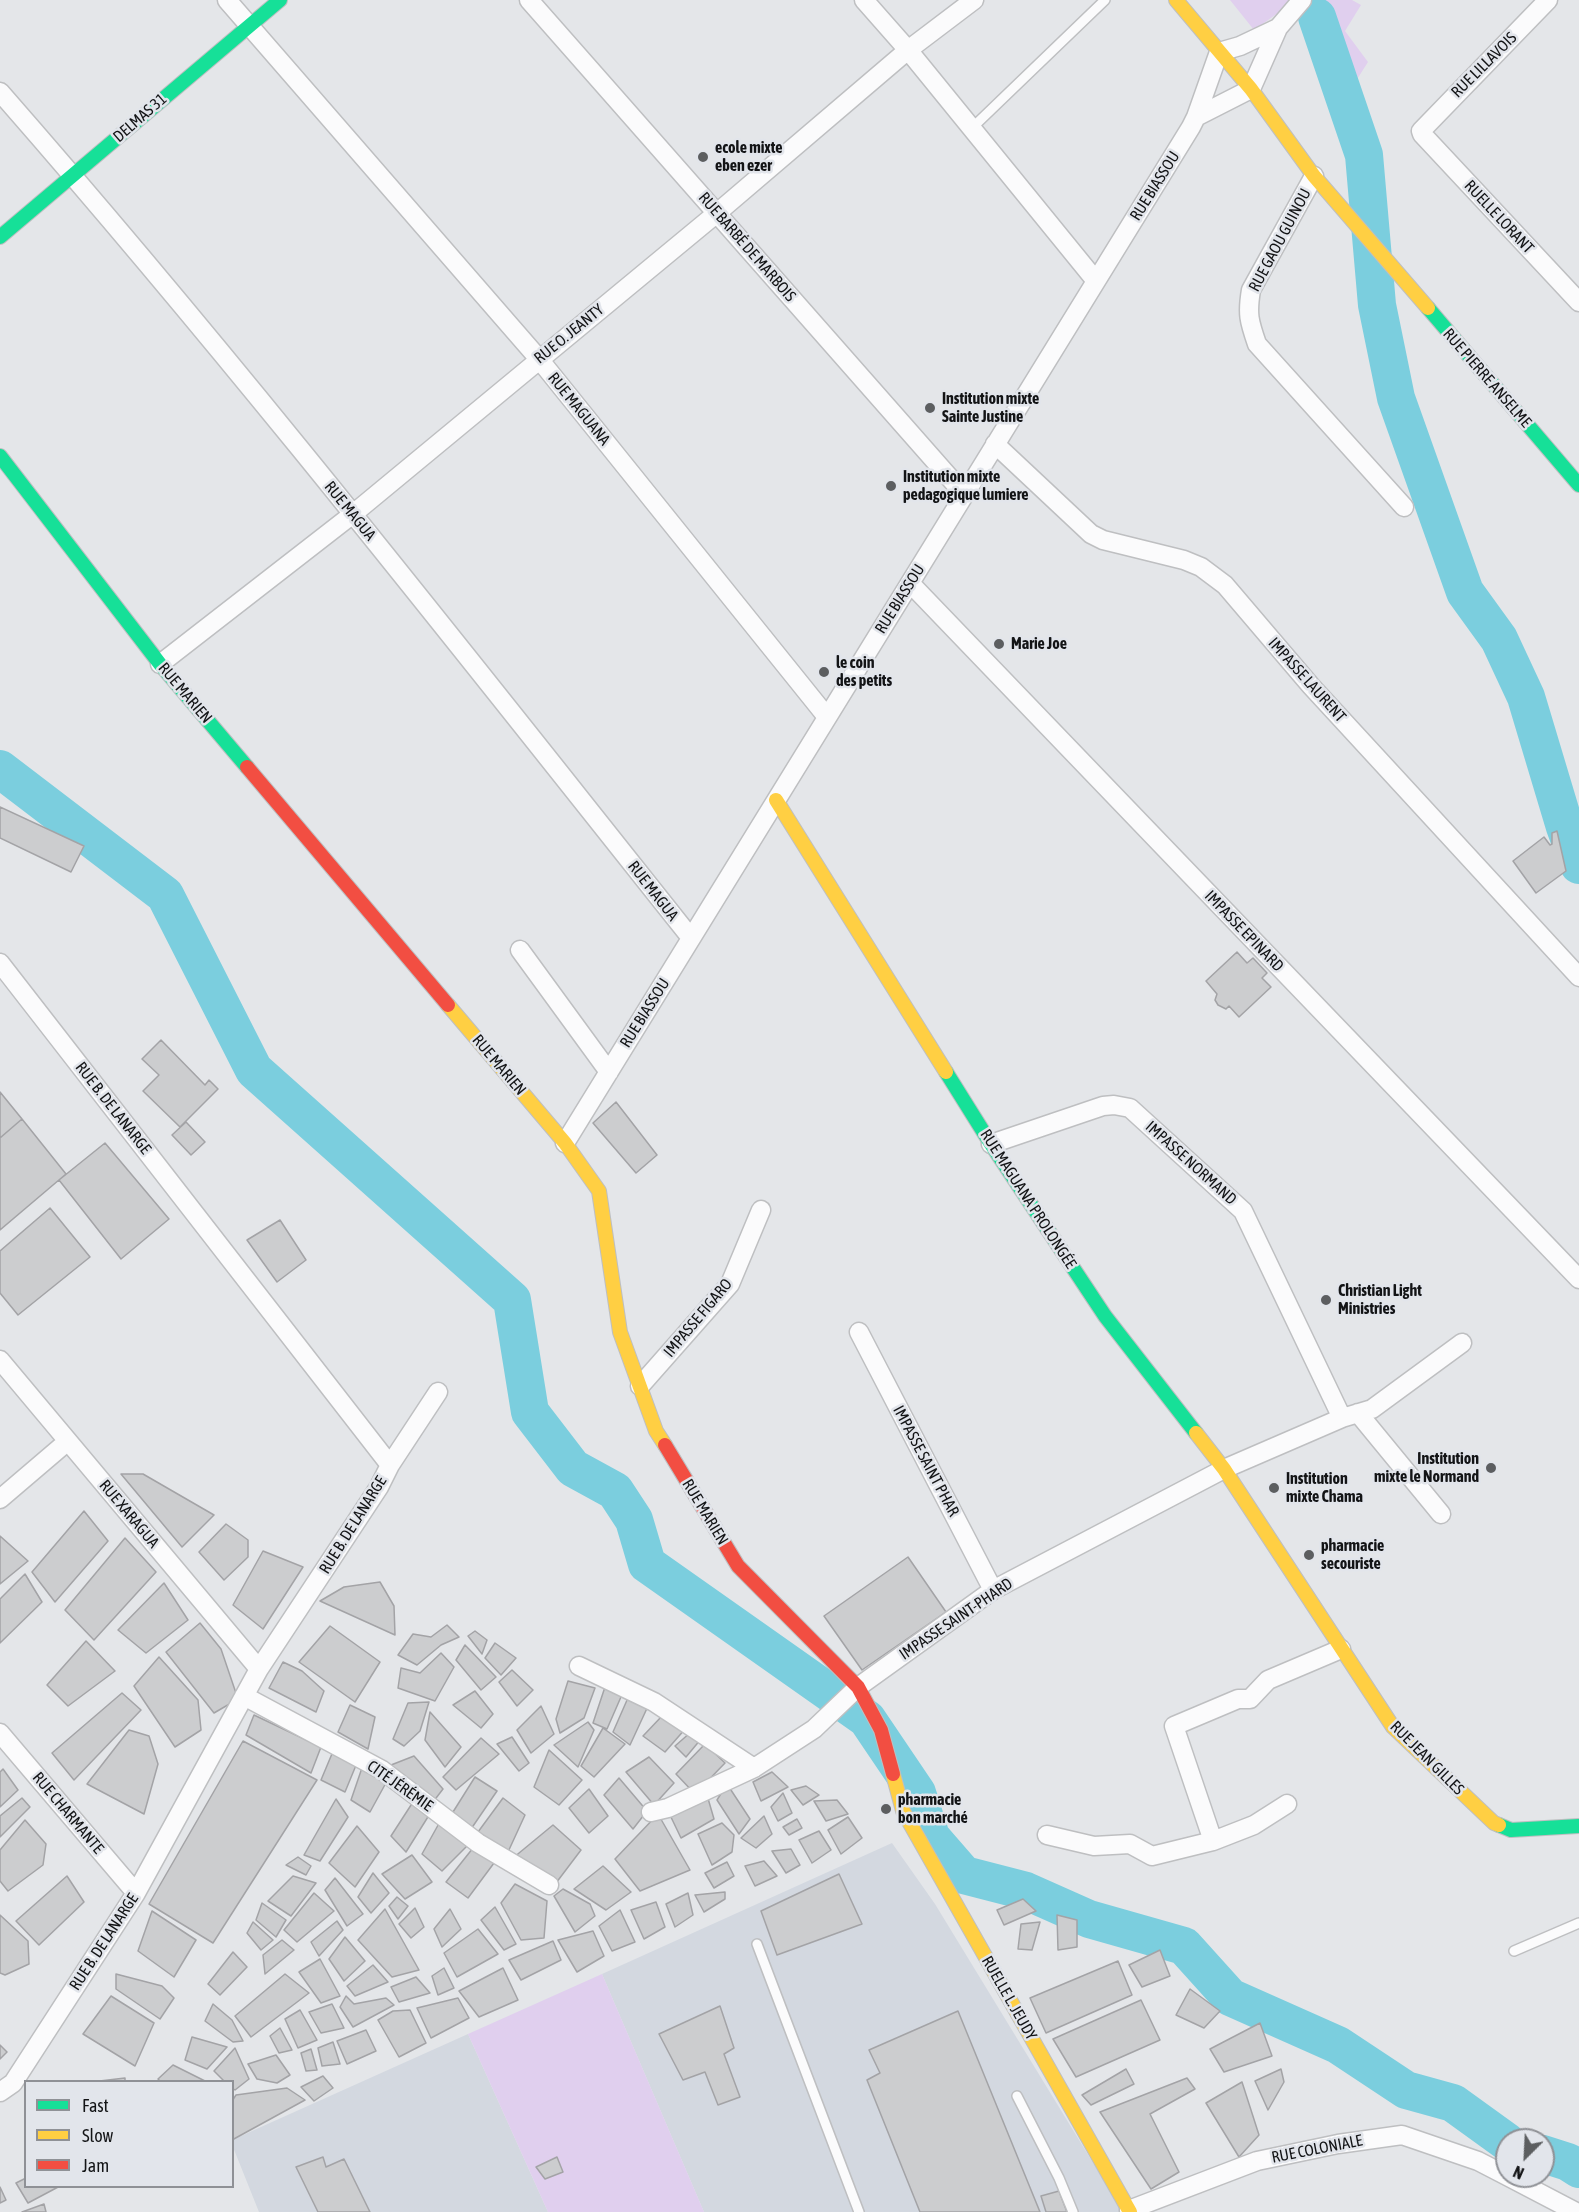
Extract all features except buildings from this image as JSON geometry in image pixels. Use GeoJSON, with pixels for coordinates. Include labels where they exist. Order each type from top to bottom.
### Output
{"type":"FeatureCollection","features":[{"type":"Feature","properties":{"kind":"street","name":"RUE MAGUANA"},"geometry":{"type":"LineString","coordinates":[[227,0],[539,359],[827,717]]}},
{"type":"Feature","properties":{"kind":"street","name":"DELMAS 31"},"geometry":{"type":"LineString","coordinates":[[0,237],[280,0]]}},
{"type":"Feature","properties":{"kind":"street","name":"RUE BARBÉ DE MARBOIS"},"geometry":{"type":"LineString","coordinates":[[529,0],[964,494]]}},
{"type":"Feature","properties":{"kind":"street"},"geometry":{"type":"LineString","coordinates":[[864,0],[908,50],[1096,281]]}},
{"type":"Feature","properties":{"kind":"street","name":"RUE O. JEANTY"},"geometry":{"type":"LineString","coordinates":[[160,664],[353,514],[717,213],[908,50],[974,0]]}},
{"type":"Feature","properties":{"kind":"street","name":"RUE GAOU GUINOU"},"geometry":{"type":"LineString","coordinates":[[1176,0],[1251,89],[1314,176],[1251,290],[1248,310],[1250,325],[1257,344],[1404,507]]}},
{"type":"Feature","properties":{"kind":"street"},"geometry":{"type":"LineString","coordinates":[[1197,117],[1251,89],[1278,28],[1302,0]]}},
{"type":"Feature","properties":{"kind":"street","name":"RUE LILLAVOIS"},"geometry":{"type":"LineString","coordinates":[[1421,131],[1548,0]]}},
{"type":"Feature","properties":{"kind":"street"},"geometry":{"type":"LineString","coordinates":[[1219,52],[1240,46],[1278,28]]}},
{"type":"Feature","properties":{"kind":"street","name":"RUE BIASSOU"},"geometry":{"type":"LineString","coordinates":[[565,1143],[1197,117],[1219,52]]}},
{"type":"Feature","properties":{"kind":"street","name":"RUE MAGUA"},"geometry":{"type":"LineString","coordinates":[[0,92],[73,176],[353,514],[691,938]]}},
{"type":"Feature","properties":{"kind":"street","name":"RUELLE LORANT"},"geometry":{"type":"LineString","coordinates":[[1421,131],[1579,302]]}},
{"type":"Feature","properties":{"kind":"street","name":"RUE PIERRE ANSELME"},"geometry":{"type":"LineString","coordinates":[[1314,176],[1579,485]]}},
{"type":"Feature","properties":{"kind":"street","name":"IMPASSE LAURENT"},"geometry":{"type":"LineString","coordinates":[[995,444],[1091,534],[1103,540],[1184,560],[1201,567],[1225,585],[1311,686],[1579,976]]}},
{"type":"Feature","properties":{"kind":"street","name":"RUE MARIEN"},"geometry":{"type":"LineString","coordinates":[[0,456],[160,664],[565,1143],[599,1191],[620,1332],[656,1431],[738,1566],[858,1687],[881,1730]]}},
{"type":"Feature","properties":{"kind":"street","name":"IMPASSE EPINARD"},"geometry":{"type":"LineString","coordinates":[[910,583],[1579,1279]]}},
{"type":"Feature","properties":{"kind":"street","name":"RUE MAGUANA PROLONGÉE"},"geometry":{"type":"LineString","coordinates":[[776,800],[991,1144],[1105,1316],[1224,1469],[1300,1585]]}},
{"type":"Feature","properties":{"kind":"street"},"geometry":{"type":"LineString","coordinates":[[520,950],[609,1072]]}},
{"type":"Feature","properties":{"kind":"street","name":"RUE B. DE LANARGE"},"geometry":{"type":"LineString","coordinates":[[0,963],[390,1465],[379,1487],[259,1669],[136,1893],[13,2083],[0,2092]]}},
{"type":"Feature","properties":{"kind":"street","name":"IMPASSE NORMAND"},"geometry":{"type":"LineString","coordinates":[[991,1144],[1103,1106],[1114,1105],[1130,1108],[1244,1210],[1350,1415],[1441,1514]]}},
{"type":"Feature","properties":{"kind":"street","name":"IMPASSE FIGARO"},"geometry":{"type":"LineString","coordinates":[[640,1386],[730,1284],[761,1210]]}},
{"type":"Feature","properties":{"kind":"street","name":"IMPASSE SAINT PHAR"},"geometry":{"type":"LineString","coordinates":[[859,1332],[993,1590]]}},
{"type":"Feature","properties":{"kind":"street","name":"IMPASSE SAINT-PHARD"},"geometry":{"type":"LineString","coordinates":[[651,1812],[668,1808],[754,1768],[814,1730],[858,1687],[993,1590],[1224,1469],[1350,1415],[1372,1409],[1462,1343]]}},
{"type":"Feature","properties":{"kind":"street","name":"RUE XARAGUA"},"geometry":{"type":"LineString","coordinates":[[0,1360],[259,1669]]}},
{"type":"Feature","properties":{"kind":"street"},"geometry":{"type":"LineString","coordinates":[[390,1465],[438,1392]]}},
{"type":"Feature","properties":{"kind":"street"},"geometry":{"type":"LineString","coordinates":[[0,1499],[68,1441]]}},
{"type":"Feature","properties":{"kind":"street","name":"RUE JEAN GILLES"},"geometry":{"type":"LineString","coordinates":[[1300,1585],[1393,1727],[1494,1823],[1510,1830],[1579,1826]]}},
{"type":"Feature","properties":{"kind":"street"},"geometry":{"type":"LineString","coordinates":[[1213,1841],[1174,1726],[1238,1699],[1250,1699],[1268,1680],[1341,1649]]}},
{"type":"Feature","properties":{"kind":"street"},"geometry":{"type":"LineString","coordinates":[[579,1666],[654,1702],[754,1768]]}},
{"type":"Feature","properties":{"kind":"street","name":"CITÉ JÉRÉMIE"},"geometry":{"type":"LineString","coordinates":[[244,1696],[382,1770],[478,1843],[549,1886]]}},
{"type":"Feature","properties":{"kind":"street","name":"RUELLE L. JEUDY"},"geometry":{"type":"LineString","coordinates":[[881,1730],[903,1811],[1129,2211]]}},
{"type":"Feature","properties":{"kind":"street","name":"RUE CHARMANTE"},"geometry":{"type":"LineString","coordinates":[[0,1733],[136,1893]]}},
{"type":"Feature","properties":{"kind":"street"},"geometry":{"type":"LineString","coordinates":[[1047,1834],[1094,1846],[1130,1844],[1152,1857],[1213,1841],[1254,1825],[1287,1804]]}},
{"type":"Feature","properties":{"kind":"street","name":"RUE COLONIALE"},"geometry":{"type":"LineString","coordinates":[[1129,2211],[1257,2161],[1338,2144],[1402,2135],[1478,2161],[1495,2170]]}},
{"type":"Feature","properties":{"kind":"street","name":"RUE COLONIALE"},"geometry":{"type":"LineString","coordinates":[[1530,2188],[1576,2212]]}},
{"type":"Feature","properties":{"kind":"lane"},"geometry":{"type":"LineString","coordinates":[[972,128],[1105,0]]}},
{"type":"Feature","properties":{"kind":"lane"},"geometry":{"type":"LineString","coordinates":[[1514,1951],[1579,1923]]}},
{"type":"Feature","properties":{"kind":"lane"},"geometry":{"type":"LineString","coordinates":[[757,1944],[859,2212]]}},
{"type":"Feature","properties":{"kind":"lane"},"geometry":{"type":"LineString","coordinates":[[1017,2096],[1059,2178],[1073,2212]]}},
{"type":"Feature","properties":{"kind":"shaded area"},"geometry":{"type":"Polygon","coordinates":[[[1230,0],[1352,0],[1361,5],[1345,31],[1368,62],[1354,84],[1292,3],[1254,30],[1230,0]]]}},
{"type":"Feature","properties":{"kind":"shaded area"},"geometry":{"type":"Polygon","coordinates":[[[892,1843],[935,1904],[1123,2212],[704,2212],[602,1974],[892,1843]]]}},
{"type":"Feature","properties":{"kind":"shaded area"},"geometry":{"type":"Polygon","coordinates":[[[602,1974],[704,2212],[548,2212],[468,2034],[602,1974]]]}},
{"type":"Feature","properties":{"kind":"shaded area"},"geometry":{"type":"Polygon","coordinates":[[[468,2034],[548,2212],[259,2212],[234,2150],[234,2139],[468,2034]]]}},
{"type":"Feature","properties":{"kind":"waterway"},"geometry":{"type":"LineString","coordinates":[[1317,17],[1364,155],[1377,305],[1396,398],[1465,592],[1499,639],[1526,697],[1565,827],[1579,865]]}},
{"type":"Feature","properties":{"kind":"waterway"},"geometry":{"type":"LineString","coordinates":[[0,769],[165,895],[254,1070],[512,1300],[530,1412],[573,1468],[615,1491],[634,1520],[647,1564],[867,1719],[917,1793],[931,1837],[964,1875],[1026,1891],[1089,1919],[1184,1946],[1230,1997],[1338,2045],[1406,2090],[1453,2103],[1495,2133]]}},
{"type":"Feature","properties":{"kind":"waterway"},"geometry":{"type":"LineString","coordinates":[[1555,2158],[1579,2169]]}},
{"type":"Feature","properties":{"kind":"traffic: fast"},"geometry":{"type":"LineString","coordinates":[[0,237],[280,0]]}},
{"type":"Feature","properties":{"kind":"traffic: fast"},"geometry":{"type":"LineString","coordinates":[[1428,308],[1579,485]]}},
{"type":"Feature","properties":{"kind":"traffic: fast"},"geometry":{"type":"LineString","coordinates":[[0,456],[160,664],[247,767]]}},
{"type":"Feature","properties":{"kind":"traffic: fast"},"geometry":{"type":"LineString","coordinates":[[946,1072],[1105,1316],[1196,1433]]}},
{"type":"Feature","properties":{"kind":"traffic: fast"},"geometry":{"type":"LineString","coordinates":[[1499,1825],[1511,1830],[1579,1826]]}},
{"type":"Feature","properties":{"kind":"traffic: slow"},"geometry":{"type":"LineString","coordinates":[[1176,0],[1251,89],[1314,176],[1428,308]]}},
{"type":"Feature","properties":{"kind":"traffic: slow"},"geometry":{"type":"LineString","coordinates":[[776,800],[946,1072]]}},
{"type":"Feature","properties":{"kind":"traffic: slow"},"geometry":{"type":"LineString","coordinates":[[448,1005],[565,1143],[599,1191],[620,1332],[656,1431],[665,1445]]}},
{"type":"Feature","properties":{"kind":"traffic: slow"},"geometry":{"type":"LineString","coordinates":[[1196,1433],[1224,1469],[1393,1727],[1494,1823],[1499,1825]]}},
{"type":"Feature","properties":{"kind":"traffic: slow"},"geometry":{"type":"LineString","coordinates":[[893,1774],[903,1811],[1130,2212]]}},
{"type":"Feature","properties":{"kind":"traffic: jam"},"geometry":{"type":"LineString","coordinates":[[247,767],[448,1005]]}},
{"type":"Feature","properties":{"kind":"traffic: jam"},"geometry":{"type":"LineString","coordinates":[[665,1445],[738,1566],[858,1687],[881,1730],[893,1774]]}},
{"type":"Feature","properties":{"kind":"place","name":"ecole mixte eben ezer"},"geometry":{"type":"Point","coordinates":[703,157]}},
{"type":"Feature","properties":{"kind":"place","name":"Institution mixte Sainte Justine"},"geometry":{"type":"Point","coordinates":[930,408]}},
{"type":"Feature","properties":{"kind":"place","name":"Institution mixte pedagogique lumiere"},"geometry":{"type":"Point","coordinates":[891,486]}},
{"type":"Feature","properties":{"kind":"place","name":"Marie Joe"},"geometry":{"type":"Point","coordinates":[999,644]}},
{"type":"Feature","properties":{"kind":"place","name":"le coin des petits"},"geometry":{"type":"Point","coordinates":[824,672]}},
{"type":"Feature","properties":{"kind":"place","name":"Christian Light Ministries"},"geometry":{"type":"Point","coordinates":[1326,1300]}},
{"type":"Feature","properties":{"kind":"place","name":"Institution mixte le Normand"},"geometry":{"type":"Point","coordinates":[1491,1468]}},
{"type":"Feature","properties":{"kind":"place","name":"Institution mixte Chama"},"geometry":{"type":"Point","coordinates":[1274,1488]}},
{"type":"Feature","properties":{"kind":"place","name":"pharmacie secouriste"},"geometry":{"type":"Point","coordinates":[1309,1555]}},
{"type":"Feature","properties":{"kind":"place","name":"pharmacie bon marché"},"geometry":{"type":"Point","coordinates":[886,1809]}}]}
